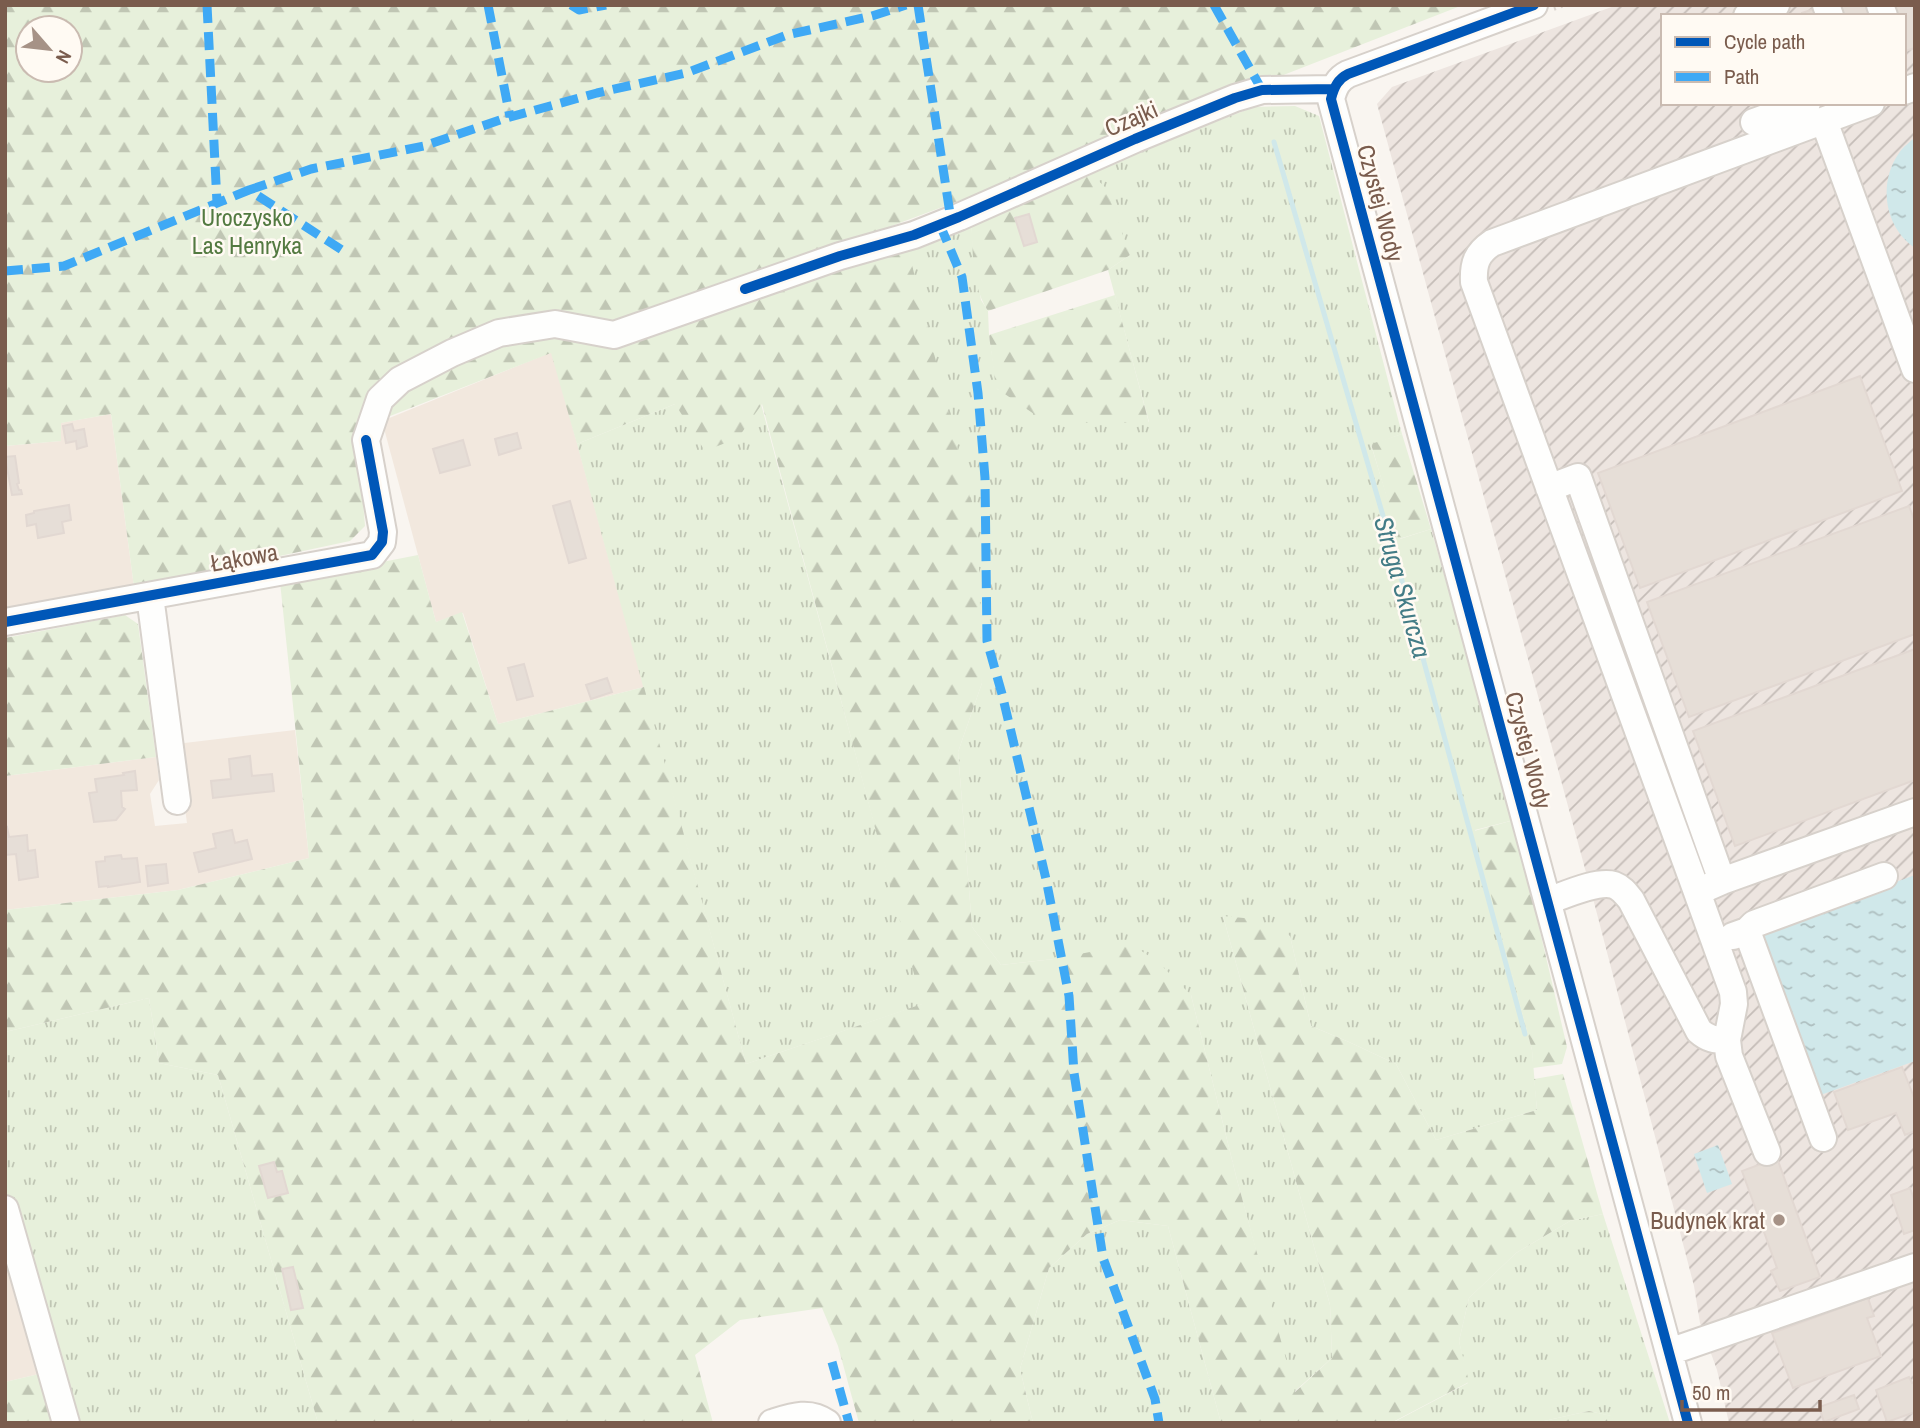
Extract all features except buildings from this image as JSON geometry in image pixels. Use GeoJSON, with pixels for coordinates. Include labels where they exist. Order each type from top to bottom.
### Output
{"type":"FeatureCollection","features":[{"type":"Feature","properties":{"kind":"street"},"geometry":{"type":"LineString","coordinates":[[1752,14],[1776,5]]}},
{"type":"Feature","properties":{"kind":"street"},"geometry":{"type":"LineString","coordinates":[[1334,89],[1340,78],[1348,74],[1543,8]]}},
{"type":"Feature","properties":{"kind":"street","name":"Czajki"},"geometry":{"type":"LineString","coordinates":[[366,440],[380,399],[400,380],[499,333],[555,324],[614,335],[840,256],[914,235],[1236,98],[1262,90],[1334,89]]}},
{"type":"Feature","properties":{"kind":"street","name":"Czystej Wody"},"geometry":{"type":"LineString","coordinates":[[1334,89],[1331,99],[1688,1423]]}},
{"type":"Feature","properties":{"kind":"street"},"geometry":{"type":"LineString","coordinates":[[1767,1152],[1732,1063],[1727,1040],[1734,1004],[1733,992],[1474,282],[1473,270],[1482,250],[1492,243],[1756,124],[1859,105]]}},
{"type":"Feature","properties":{"kind":"street"},"geometry":{"type":"LineString","coordinates":[[1815,112],[1915,369]]}},
{"type":"Feature","properties":{"kind":"street","name":"Łąkowa"},"geometry":{"type":"LineString","coordinates":[[5,622],[372,555],[382,542],[383,532],[366,440]]}},
{"type":"Feature","properties":{"kind":"street"},"geometry":{"type":"LineString","coordinates":[[1549,488],[1578,477],[1722,881]]}},
{"type":"Feature","properties":{"kind":"street"},"geometry":{"type":"LineString","coordinates":[[150,596],[177,801]]}},
{"type":"Feature","properties":{"kind":"street"},"geometry":{"type":"LineString","coordinates":[[1596,616],[1623,605]]}},
{"type":"Feature","properties":{"kind":"street"},"geometry":{"type":"LineString","coordinates":[[1643,744],[1668,733]]}},
{"type":"Feature","properties":{"kind":"street"},"geometry":{"type":"LineString","coordinates":[[1697,892],[1915,812]]}},
{"type":"Feature","properties":{"kind":"street"},"geometry":{"type":"LineString","coordinates":[[1715,943],[1747,931],[1754,924],[1884,876]]}},
{"type":"Feature","properties":{"kind":"street"},"geometry":{"type":"LineString","coordinates":[[1548,901],[1604,884],[1624,891],[1699,1031],[1714,1040],[1727,1040]]}},
{"type":"Feature","properties":{"kind":"street"},"geometry":{"type":"LineString","coordinates":[[1747,931],[1823,1138]]}},
{"type":"Feature","properties":{"kind":"street"},"geometry":{"type":"LineString","coordinates":[[5,1209],[66,1423]]}},
{"type":"Feature","properties":{"kind":"street"},"geometry":{"type":"LineString","coordinates":[[1669,1352],[1915,1266]]}},
{"type":"Feature","properties":{"kind":"street"},"geometry":{"type":"LineString","coordinates":[[772,1423],[808,1415],[827,1423]]}},
{"type":"Feature","properties":{"kind":"path"},"geometry":{"type":"LineString","coordinates":[[1543,8],[1565,5]]}},
{"type":"Feature","properties":{"kind":"shaded area"},"geometry":{"type":"Polygon","coordinates":[[[1617,5],[1915,5],[1915,1423],[1729,1423],[1717,1370],[1700,1323],[1694,1286],[1590,887],[1377,104],[1392,87],[1617,5]]]}},
{"type":"Feature","properties":{"kind":"shaded area"},"geometry":{"type":"Polygon","coordinates":[[[552,352],[644,687],[498,724],[463,613],[436,622],[382,421],[552,352]]]}},
{"type":"Feature","properties":{"kind":"shaded area"},"geometry":{"type":"Polygon","coordinates":[[[111,414],[134,587],[5,612],[5,446],[61,441],[60,423],[111,414]]]}},
{"type":"Feature","properties":{"kind":"shaded area"},"geometry":{"type":"Polygon","coordinates":[[[295,730],[309,858],[178,890],[5,910],[5,776],[156,757],[159,780],[150,794],[155,826],[187,823],[176,744],[295,730]]]}},
{"type":"Feature","properties":{"kind":"shaded area"},"geometry":{"type":"Polygon","coordinates":[[[5,1255],[39,1374],[5,1382],[5,1255]]]}},
{"type":"Feature","properties":{"kind":"green space","name":"Uroczysko Las Henryka"},"geometry":{"type":"Polygon","coordinates":[[[5,5],[1463,5],[988,190],[594,337],[856,258],[908,249],[978,530],[982,683],[958,752],[972,927],[1001,965],[1054,959],[1131,944],[1158,962],[1191,995],[1236,1176],[1295,1392],[1332,1358],[1330,1305],[1223,916],[1254,919],[1290,936],[1311,1026],[1396,1064],[1436,1140],[1537,1110],[1534,1079],[1563,1074],[1603,1214],[1570,1221],[1516,1253],[1469,1298],[1459,1341],[1469,1382],[1391,1423],[1221,1423],[1168,1226],[1120,1220],[1087,1234],[1049,1268],[1020,1369],[1033,1423],[859,1423],[838,1346],[822,1308],[740,1320],[695,1355],[713,1423],[318,1423],[218,1075],[159,1063],[149,998],[5,1032],[5,910],[178,890],[309,858],[280,582],[418,555],[436,622],[462,612],[498,724],[644,687],[746,1064],[922,1004],[762,404],[738,438],[705,451],[675,404],[577,444],[551,353],[357,429],[365,526],[350,541],[134,587],[111,414],[61,423],[61,441],[5,446],[5,5]]]}},
{"type":"Feature","properties":{"kind":"green space"},"geometry":{"type":"Polygon","coordinates":[[[1295,106],[1319,116],[1402,434],[1371,445],[1400,539],[1431,529],[1514,820],[1475,830],[1532,1050],[1537,1110],[1436,1140],[1396,1064],[1311,1026],[1290,936],[1223,916],[1330,1305],[1332,1358],[1294,1392],[1191,995],[1054,959],[1001,965],[972,927],[958,752],[982,683],[908,249],[971,219],[974,261],[981,300],[988,311],[997,389],[1149,422],[1108,270],[1130,255],[1088,171],[1254,107],[1295,106]]]}},
{"type":"Feature","properties":{"kind":"green space"},"geometry":{"type":"Polygon","coordinates":[[[1088,171],[1106,188],[1130,255],[1108,270],[988,311],[978,290],[971,219],[1088,171]]]}},
{"type":"Feature","properties":{"kind":"green space"},"geometry":{"type":"Polygon","coordinates":[[[1115,295],[1149,423],[1081,423],[1037,416],[996,388],[989,335],[1115,295]]]}},
{"type":"Feature","properties":{"kind":"green space"},"geometry":{"type":"Polygon","coordinates":[[[675,404],[761,404],[923,1004],[746,1064],[577,444],[675,404]]]}},
{"type":"Feature","properties":{"kind":"green space"},"geometry":{"type":"Polygon","coordinates":[[[1402,434],[1431,529],[1399,539],[1371,444],[1402,434]]]}},
{"type":"Feature","properties":{"kind":"green space"},"geometry":{"type":"Polygon","coordinates":[[[125,615],[138,624],[156,757],[5,776],[5,638],[125,615]]]}},
{"type":"Feature","properties":{"kind":"green space"},"geometry":{"type":"Polygon","coordinates":[[[1514,820],[1567,1047],[1562,1064],[1533,1068],[1532,1050],[1474,831],[1514,820]]]}},
{"type":"Feature","properties":{"kind":"green space"},"geometry":{"type":"Polygon","coordinates":[[[149,998],[159,1063],[218,1075],[318,1423],[72,1423],[5,1193],[5,1032],[149,998]]]}},
{"type":"Feature","properties":{"kind":"green space"},"geometry":{"type":"Polygon","coordinates":[[[1603,1214],[1670,1423],[1614,1423],[1611,1416],[1589,1411],[1535,1423],[1392,1423],[1468,1383],[1459,1341],[1469,1298],[1516,1253],[1570,1221],[1603,1214]]]}},
{"type":"Feature","properties":{"kind":"green space"},"geometry":{"type":"Polygon","coordinates":[[[1120,1220],[1168,1226],[1221,1423],[1033,1423],[1020,1369],[1049,1268],[1087,1234],[1120,1220]]]}},
{"type":"Feature","properties":{"kind":"green space"},"geometry":{"type":"Polygon","coordinates":[[[39,1374],[54,1423],[5,1423],[5,1382],[39,1374]]]}},
{"type":"Feature","properties":{"kind":"green space"},"geometry":{"type":"Polygon","coordinates":[[[1589,1411],[1612,1416],[1614,1423],[1535,1423],[1589,1411]]]}},
{"type":"Feature","properties":{"kind":"water"},"geometry":{"type":"Polygon","coordinates":[[[1915,137],[1915,248],[1896,229],[1887,191],[1892,165],[1915,137]]]}},
{"type":"Feature","properties":{"kind":"water"},"geometry":{"type":"Polygon","coordinates":[[[1915,875],[1915,1061],[1815,1097],[1756,933],[1915,875]]]}},
{"type":"Feature","properties":{"kind":"water"},"geometry":{"type":"Polygon","coordinates":[[[1718,1145],[1732,1184],[1707,1193],[1694,1154],[1718,1145]]]}},
{"type":"Feature","properties":{"kind":"waterway","name":"Struga Skurcza"},"geometry":{"type":"LineString","coordinates":[[1274,142],[1402,581],[1525,1034]]}},
{"type":"Feature","properties":{"kind":"marked path"},"geometry":{"type":"LineString","coordinates":[[207,5],[217,203]]}},
{"type":"Feature","properties":{"kind":"marked path"},"geometry":{"type":"LineString","coordinates":[[488,5],[510,117]]}},
{"type":"Feature","properties":{"kind":"marked path"},"geometry":{"type":"LineString","coordinates":[[571,5],[579,10],[606,5]]}},
{"type":"Feature","properties":{"kind":"marked path"},"geometry":{"type":"LineString","coordinates":[[249,190],[311,169],[424,146],[503,119],[597,93],[686,73],[787,35],[872,16],[906,5]]}},
{"type":"Feature","properties":{"kind":"marked path"},"geometry":{"type":"LineString","coordinates":[[918,5],[951,220]]}},
{"type":"Feature","properties":{"kind":"marked path"},"geometry":{"type":"LineString","coordinates":[[1214,5],[1262,90]]}},
{"type":"Feature","properties":{"kind":"marked path"},"geometry":{"type":"LineString","coordinates":[[5,271],[64,266],[249,190],[345,252]]}},
{"type":"Feature","properties":{"kind":"marked path"},"geometry":{"type":"LineString","coordinates":[[940,225],[962,277],[978,393],[985,478],[987,641],[1046,879],[1069,996],[1074,1073],[1103,1258],[1155,1399],[1159,1423]]}},
{"type":"Feature","properties":{"kind":"marked path"},"geometry":{"type":"LineString","coordinates":[[832,1362],[849,1423]]}},
{"type":"Feature","properties":{"kind":"cycle path"},"geometry":{"type":"LineString","coordinates":[[1534,5],[1348,74],[1337,84],[1331,99],[1688,1423]]}},
{"type":"Feature","properties":{"kind":"cycle path"},"geometry":{"type":"LineString","coordinates":[[745,289],[840,256],[914,235],[1235,98],[1262,90],[1333,89]]}},
{"type":"Feature","properties":{"kind":"cycle path"},"geometry":{"type":"LineString","coordinates":[[5,622],[372,555],[382,542],[383,532],[366,440]]}},
{"type":"Feature","properties":{"kind":"place","name":"Budynek krat"},"geometry":{"type":"Point","coordinates":[1779,1220]}}]}
